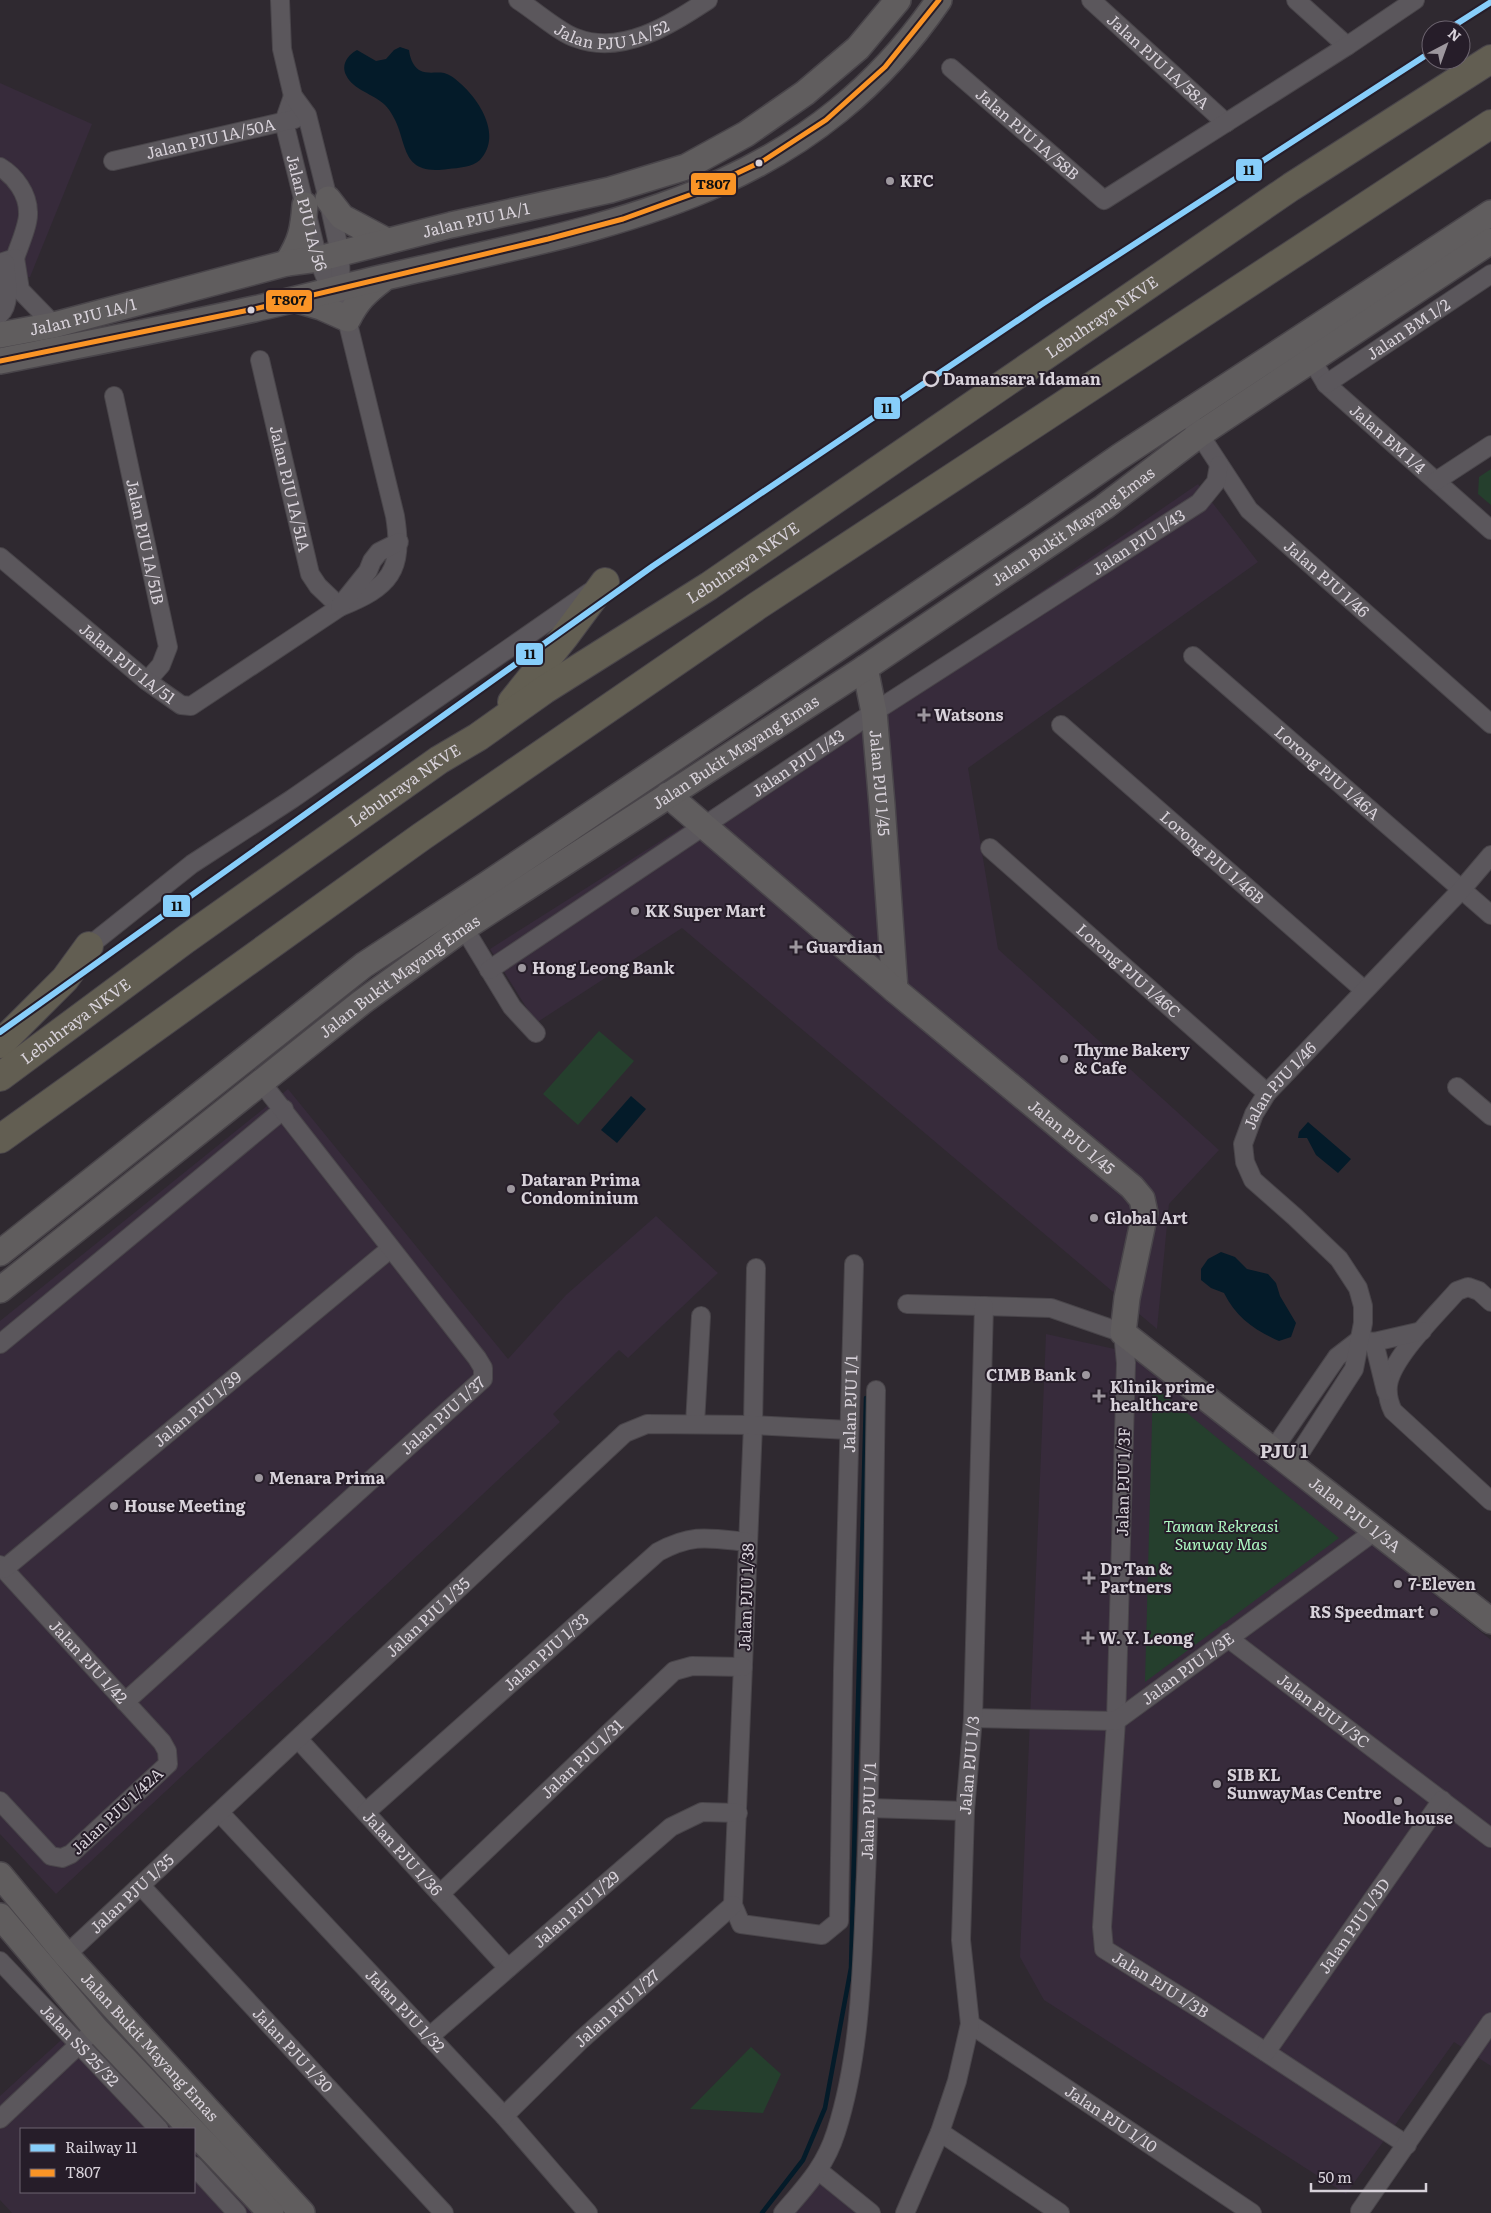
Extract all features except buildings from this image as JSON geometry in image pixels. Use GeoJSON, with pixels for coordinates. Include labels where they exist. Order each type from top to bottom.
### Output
{"type":"FeatureCollection","features":[{"type":"Feature","properties":{"kind":"highway","name":"Lebuhraya NKVE"},"geometry":{"type":"LineString","coordinates":[[0,1076],[186,939],[439,760],[478,737],[544,690],[708,586],[1291,187],[1491,59]]}},
{"type":"Feature","properties":{"kind":"highway"},"geometry":{"type":"LineString","coordinates":[[0,1139],[421,837],[757,606],[1491,124]]}},
{"type":"Feature","properties":{"kind":"highway"},"geometry":{"type":"LineString","coordinates":[[478,737],[518,695],[605,582]]}},
{"type":"Feature","properties":{"kind":"highway"},"geometry":{"type":"LineString","coordinates":[[0,1044],[65,979],[89,946]]}},
{"type":"Feature","properties":{"kind":"main road","name":"Jalan PJU 1A/1"},"geometry":{"type":"LineString","coordinates":[[0,335],[54,325],[287,263],[329,256],[610,190],[686,167],[746,134],[805,93],[858,48],[898,0]]}},
{"type":"Feature","properties":{"kind":"main road","name":"Jalan PJU 1A/1"},"geometry":{"type":"LineString","coordinates":[[0,361],[338,291],[389,276],[537,243],[643,212],[709,189],[773,157],[828,119],[872,80],[916,33],[939,0]]}},
{"type":"Feature","properties":{"kind":"main road"},"geometry":{"type":"LineString","coordinates":[[287,263],[298,246],[316,202],[387,241]]}},
{"type":"Feature","properties":{"kind":"main road","name":"Jalan Bukit Mayang Emas"},"geometry":{"type":"LineString","coordinates":[[0,1290],[362,1002],[464,928],[865,668],[1104,507],[1200,434],[1305,349],[1491,213]]}},
{"type":"Feature","properties":{"kind":"main road","name":"Jalan Bukit Mayang Emas"},"geometry":{"type":"LineString","coordinates":[[0,1253],[364,965],[486,885],[1186,413],[1305,349],[1491,241]]}},
{"type":"Feature","properties":{"kind":"main road"},"geometry":{"type":"LineString","coordinates":[[297,300],[321,307],[348,319],[356,303],[366,292],[389,276]]}},
{"type":"Feature","properties":{"kind":"main road","name":"Jalan PJU 1/45"},"geometry":{"type":"LineString","coordinates":[[865,668],[874,712],[894,990]]}},
{"type":"Feature","properties":{"kind":"main road","name":"Jalan PJU 1/45"},"geometry":{"type":"LineString","coordinates":[[668,795],[894,990],[1132,1187],[1142,1199],[1145,1213],[1127,1298],[1124,1333]]}},
{"type":"Feature","properties":{"kind":"main road"},"geometry":{"type":"LineString","coordinates":[[364,965],[403,951],[443,928],[454,926],[464,928],[464,917],[469,906],[486,885]]}},
{"type":"Feature","properties":{"kind":"main road"},"geometry":{"type":"LineString","coordinates":[[213,1085],[239,1075],[253,1077],[261,1082]]}},
{"type":"Feature","properties":{"kind":"main road","name":"Jalan PJU 1/3A"},"geometry":{"type":"LineString","coordinates":[[1124,1333],[1491,1621]]}},
{"type":"Feature","properties":{"kind":"main road","name":"Jalan Bukit Mayang Emas"},"geometry":{"type":"LineString","coordinates":[[0,1875],[66,1955],[302,2213]]}},
{"type":"Feature","properties":{"kind":"main road","name":"Jalan Bukit Mayang Emas"},"geometry":{"type":"LineString","coordinates":[[0,1916],[88,2037],[189,2128]]}},
{"type":"Feature","properties":{"kind":"main road","name":"Jalan Bukit Mayang Emas"},"geometry":{"type":"LineString","coordinates":[[195,2134],[271,2213]]}},
{"type":"Feature","properties":{"kind":"street"},"geometry":{"type":"LineString","coordinates":[[280,0],[282,49],[293,96],[284,122]]}},
{"type":"Feature","properties":{"kind":"street","name":"Jalan PJU 1A/52"},"geometry":{"type":"LineString","coordinates":[[518,0],[574,38],[586,41],[611,42],[655,32],[708,0]]}},
{"type":"Feature","properties":{"kind":"street","name":"Jalan PJU 1A/58A"},"geometry":{"type":"LineString","coordinates":[[1091,0],[1226,123]]}},
{"type":"Feature","properties":{"kind":"street"},"geometry":{"type":"LineString","coordinates":[[1296,0],[1347,46]]}},
{"type":"Feature","properties":{"kind":"street"},"geometry":{"type":"LineString","coordinates":[[1226,123],[1416,0]]}},
{"type":"Feature","properties":{"kind":"street","name":"Jalan PJU 1A/58B"},"geometry":{"type":"LineString","coordinates":[[951,68],[1104,200],[1226,123]]}},
{"type":"Feature","properties":{"kind":"street","name":"Jalan PJU 1A/56"},"geometry":{"type":"LineString","coordinates":[[293,96],[307,115],[316,202],[338,291],[348,319],[396,516],[399,542]]}},
{"type":"Feature","properties":{"kind":"street","name":"Jalan PJU 1A/50A"},"geometry":{"type":"LineString","coordinates":[[114,161],[307,115]]}},
{"type":"Feature","properties":{"kind":"street","name":"Jalan PJU 1A/56"},"geometry":{"type":"LineString","coordinates":[[284,122],[316,202],[329,256]]}},
{"type":"Feature","properties":{"kind":"street"},"geometry":{"type":"LineString","coordinates":[[0,167],[10,172],[22,188],[28,213],[7,261],[5,310],[0,314]]}},
{"type":"Feature","properties":{"kind":"street"},"geometry":{"type":"LineString","coordinates":[[7,261],[20,290],[54,325]]}},
{"type":"Feature","properties":{"kind":"street","name":"Jalan BM 1/2"},"geometry":{"type":"LineString","coordinates":[[1326,384],[1491,274]]}},
{"type":"Feature","properties":{"kind":"street","name":"Jalan BM 1/4"},"geometry":{"type":"LineString","coordinates":[[1305,349],[1326,384],[1491,530]]}},
{"type":"Feature","properties":{"kind":"street","name":"Jalan PJU 1A/51A"},"geometry":{"type":"LineString","coordinates":[[260,360],[310,574],[318,586],[340,607]]}},
{"type":"Feature","properties":{"kind":"street","name":"Jalan PJU 1A/51B"},"geometry":{"type":"LineString","coordinates":[[114,396],[168,647],[161,665],[147,681]]}},
{"type":"Feature","properties":{"kind":"street","name":"Jalan PJU 1/46"},"geometry":{"type":"LineString","coordinates":[[1186,413],[1248,510],[1491,724]]}},
{"type":"Feature","properties":{"kind":"street"},"geometry":{"type":"LineString","coordinates":[[1436,481],[1491,445]]}},
{"type":"Feature","properties":{"kind":"street","name":"Jalan PJU 1/43"},"geometry":{"type":"LineString","coordinates":[[489,970],[874,712],[1199,503],[1216,482],[1219,465]]}},
{"type":"Feature","properties":{"kind":"street","name":"Jalan PJU 1A/51"},"geometry":{"type":"LineString","coordinates":[[0,557],[147,681],[181,705],[191,706],[340,607],[365,597],[384,583],[396,564],[399,542]]}},
{"type":"Feature","properties":{"kind":"street"},"geometry":{"type":"LineString","coordinates":[[89,946],[192,864],[292,799],[605,582]]}},
{"type":"Feature","properties":{"kind":"street","name":"Lorong PJU 1/46A"},"geometry":{"type":"LineString","coordinates":[[1193,656],[1491,915]]}},
{"type":"Feature","properties":{"kind":"street","name":"Lorong PJU 1/46B"},"geometry":{"type":"LineString","coordinates":[[1061,725],[1364,990]]}},
{"type":"Feature","properties":{"kind":"street","name":"Lorong PJU 1/46C"},"geometry":{"type":"LineString","coordinates":[[990,848],[1267,1093]]}},
{"type":"Feature","properties":{"kind":"street","name":"Jalan PJU 1/46"},"geometry":{"type":"LineString","coordinates":[[1283,1458],[1354,1369],[1366,1341],[1363,1306],[1358,1288],[1339,1258],[1253,1180],[1245,1162],[1243,1144],[1254,1114],[1267,1093],[1462,889],[1491,854]]}},
{"type":"Feature","properties":{"kind":"street"},"geometry":{"type":"LineString","coordinates":[[464,928],[512,1007],[536,1033]]}},
{"type":"Feature","properties":{"kind":"street","name":"Jalan PJU 1/37"},"geometry":{"type":"LineString","coordinates":[[125,1702],[483,1379],[483,1368],[477,1358],[261,1082]]}},
{"type":"Feature","properties":{"kind":"street"},"geometry":{"type":"LineString","coordinates":[[1457,1087],[1491,1116]]}},
{"type":"Feature","properties":{"kind":"street"},"geometry":{"type":"LineString","coordinates":[[0,1344],[284,1109]]}},
{"type":"Feature","properties":{"kind":"street","name":"Jalan PJU 1/39"},"geometry":{"type":"LineString","coordinates":[[2,1567],[390,1249]]}},
{"type":"Feature","properties":{"kind":"street","name":"Jalan PJU 1/1"},"geometry":{"type":"LineString","coordinates":[[741,1924],[822,1935],[839,1921],[854,1264]]}},
{"type":"Feature","properties":{"kind":"street","name":"Jalan PJU 1/38"},"geometry":{"type":"LineString","coordinates":[[741,1924],[733,1905],[753,1425],[756,1268]]}},
{"type":"Feature","properties":{"kind":"street"},"geometry":{"type":"LineString","coordinates":[[1388,1396],[1390,1377],[1404,1352],[1457,1291],[1468,1287],[1479,1291],[1491,1302]]}},
{"type":"Feature","properties":{"kind":"street"},"geometry":{"type":"LineString","coordinates":[[907,1304],[1051,1308],[1124,1333]]}},
{"type":"Feature","properties":{"kind":"street","name":"Jalan PJU 1/3"},"geometry":{"type":"LineString","coordinates":[[905,2213],[940,2132],[957,2081],[970,2024],[961,1940],[966,1812],[973,1718],[984,1306]]}},
{"type":"Feature","properties":{"kind":"street"},"geometry":{"type":"LineString","coordinates":[[695,1424],[701,1316]]}},
{"type":"Feature","properties":{"kind":"street"},"geometry":{"type":"LineString","coordinates":[[1283,1458],[1337,1357],[1366,1341],[1423,1330]]}},
{"type":"Feature","properties":{"kind":"street","name":"Jalan PJU 1/3F"},"geometry":{"type":"LineString","coordinates":[[1116,1721],[1126,1363],[1124,1333]]}},
{"type":"Feature","properties":{"kind":"street"},"geometry":{"type":"LineString","coordinates":[[1366,1341],[1393,1411],[1491,1500]]}},
{"type":"Feature","properties":{"kind":"street","name":"Jalan PJU 1/1"},"geometry":{"type":"LineString","coordinates":[[783,2213],[819,2171],[835,2134],[847,2091],[860,1986],[869,1808],[876,1390]]}},
{"type":"Feature","properties":{"kind":"street","name":"Jalan PJU 1/35"},"geometry":{"type":"LineString","coordinates":[[66,1955],[142,1887],[605,1449],[625,1433],[647,1424],[753,1425],[849,1430]]}},
{"type":"Feature","properties":{"kind":"street","name":"Jalan PJU 1/3E"},"geometry":{"type":"LineString","coordinates":[[1116,1721],[1375,1531]]}},
{"type":"Feature","properties":{"kind":"street","name":"Jalan PJU 1/33"},"geometry":{"type":"LineString","coordinates":[[366,1812],[658,1552],[678,1541],[697,1537],[747,1542]]}},
{"type":"Feature","properties":{"kind":"street","name":"Jalan PJU 1/42"},"geometry":{"type":"LineString","coordinates":[[2,1567],[162,1742],[168,1751],[168,1764]]}},
{"type":"Feature","properties":{"kind":"street","name":"Jalan PJU 1/3C"},"geometry":{"type":"LineString","coordinates":[[1228,1638],[1491,1838]]}},
{"type":"Feature","properties":{"kind":"street","name":"Jalan PJU 1/31"},"geometry":{"type":"LineString","coordinates":[[440,1894],[674,1671],[692,1666],[743,1667]]}},
{"type":"Feature","properties":{"kind":"street"},"geometry":{"type":"LineString","coordinates":[[973,1718],[1116,1721]]}},
{"type":"Feature","properties":{"kind":"street","name":"Jalan PJU 1/3B"},"geometry":{"type":"LineString","coordinates":[[1116,1721],[1102,1927],[1104,1949],[1266,2052],[1407,2145]]}},
{"type":"Feature","properties":{"kind":"street","name":"Jalan PJU 1/36"},"geometry":{"type":"LineString","coordinates":[[298,1739],[508,1968]]}},
{"type":"Feature","properties":{"kind":"street","name":"Jalan PJU 1/42A"},"geometry":{"type":"LineString","coordinates":[[0,1801],[51,1856],[62,1858],[71,1854],[168,1764]]}},
{"type":"Feature","properties":{"kind":"street","name":"Jalan PJU 1/3D"},"geometry":{"type":"LineString","coordinates":[[1266,2052],[1442,1800]]}},
{"type":"Feature","properties":{"kind":"street"},"geometry":{"type":"LineString","coordinates":[[869,1808],[966,1812]]}},
{"type":"Feature","properties":{"kind":"street","name":"Jalan PJU 1/29"},"geometry":{"type":"LineString","coordinates":[[429,2037],[671,1827],[702,1812],[738,1814]]}},
{"type":"Feature","properties":{"kind":"street","name":"Jalan PJU 1/32"},"geometry":{"type":"LineString","coordinates":[[220,1813],[504,2116],[588,2213]]}},
{"type":"Feature","properties":{"kind":"street","name":"Jalan PJU 1/30"},"geometry":{"type":"LineString","coordinates":[[142,1887],[444,2213]]}},
{"type":"Feature","properties":{"kind":"street","name":"Jalan PJU 1/27"},"geometry":{"type":"LineString","coordinates":[[504,2116],[581,2040],[733,1905]]}},
{"type":"Feature","properties":{"kind":"street","name":"Jalan SS 25/32"},"geometry":{"type":"LineString","coordinates":[[0,1961],[88,2037],[158,2128]]}},
{"type":"Feature","properties":{"kind":"street"},"geometry":{"type":"LineString","coordinates":[[1360,2211],[1491,2022]]}},
{"type":"Feature","properties":{"kind":"street","name":"Jalan PJU 1/10"},"geometry":{"type":"LineString","coordinates":[[970,2024],[1252,2213]]}},
{"type":"Feature","properties":{"kind":"street"},"geometry":{"type":"LineString","coordinates":[[0,2119],[88,2037]]}},
{"type":"Feature","properties":{"kind":"street"},"geometry":{"type":"LineString","coordinates":[[940,2132],[1060,2213]]}},
{"type":"Feature","properties":{"kind":"street"},"geometry":{"type":"LineString","coordinates":[[195,2167],[237,2213]]}},
{"type":"Feature","properties":{"kind":"street"},"geometry":{"type":"LineString","coordinates":[[819,2171],[871,2213]]}},
{"type":"Feature","properties":{"kind":"shaded area"},"geometry":{"type":"Polygon","coordinates":[[[0,83],[92,124],[30,277],[0,281],[0,83]]]}},
{"type":"Feature","properties":{"kind":"shaded area"},"geometry":{"type":"Polygon","coordinates":[[[1198,484],[1258,562],[968,768],[998,949],[1219,1150],[1169,1204],[1157,1329],[682,928],[536,1023],[490,949],[883,700],[1198,484]]]}},
{"type":"Feature","properties":{"kind":"shaded area"},"geometry":{"type":"Polygon","coordinates":[[[288,1089],[508,1359],[566,1295],[656,1216],[718,1273],[628,1358],[619,1350],[553,1414],[560,1422],[56,1894],[0,1834],[0,1321],[288,1089]]]}},
{"type":"Feature","properties":{"kind":"shaded area"},"geometry":{"type":"Polygon","coordinates":[[[1046,1334],[1133,1353],[1491,1640],[1491,2066],[1454,2042],[1346,2194],[1044,2000],[1020,1957],[1046,1334]]]}},
{"type":"Feature","properties":{"kind":"shaded area"},"geometry":{"type":"Polygon","coordinates":[[[83,2020],[181,2128],[20,2128],[20,2193],[195,2193],[195,2144],[258,2213],[12,2213],[0,2200],[0,2096],[83,2020]]]}},
{"type":"Feature","properties":{"kind":"shaded area"},"geometry":{"type":"Polygon","coordinates":[[[821,2181],[861,2213],[793,2213],[821,2181]]]}},
{"type":"Feature","properties":{"kind":"green space"},"geometry":{"type":"Polygon","coordinates":[[[1491,469],[1491,505],[1478,494],[1479,477],[1491,469]]]}},
{"type":"Feature","properties":{"kind":"green space"},"geometry":{"type":"Polygon","coordinates":[[[599,1031],[634,1061],[578,1125],[543,1094],[599,1031]]]}},
{"type":"Feature","properties":{"kind":"green space","name":"Taman Rekreasi Sunway Mas"},"geometry":{"type":"Polygon","coordinates":[[[1153,1385],[1339,1538],[1145,1682],[1153,1385]]]}},
{"type":"Feature","properties":{"kind":"green space"},"geometry":{"type":"Polygon","coordinates":[[[751,2047],[781,2074],[763,2113],[690,2109],[751,2047]]]}},
{"type":"Feature","properties":{"kind":"water"},"geometry":{"type":"Polygon","coordinates":[[[400,47],[409,50],[413,63],[419,70],[451,76],[469,92],[477,103],[484,114],[489,138],[487,150],[480,160],[465,167],[448,169],[431,170],[419,166],[411,160],[393,116],[385,105],[353,84],[346,75],[344,67],[346,60],[357,50],[376,61],[386,59],[394,50],[400,47]]]}},
{"type":"Feature","properties":{"kind":"water"},"geometry":{"type":"Polygon","coordinates":[[[631,1096],[646,1109],[617,1143],[601,1130],[631,1096]]]}},
{"type":"Feature","properties":{"kind":"water"},"geometry":{"type":"Polygon","coordinates":[[[1308,1122],[1351,1159],[1338,1173],[1316,1155],[1307,1138],[1298,1138],[1299,1132],[1308,1122]]]}},
{"type":"Feature","properties":{"kind":"water"},"geometry":{"type":"Polygon","coordinates":[[[1221,1252],[1235,1257],[1247,1269],[1268,1274],[1276,1283],[1280,1296],[1296,1323],[1291,1337],[1279,1341],[1254,1327],[1240,1316],[1224,1293],[1211,1288],[1201,1280],[1201,1269],[1208,1259],[1221,1252]]]}},
{"type":"Feature","properties":{"kind":"waterway"},"geometry":{"type":"LineString","coordinates":[[762,2213],[803,2160],[825,2108],[851,1968],[866,1398]]}},
{"type":"Feature","properties":{"kind":"rail line","name":"11"},"geometry":{"type":"LineString","coordinates":[[1463,20],[1491,2]]}},
{"type":"Feature","properties":{"kind":"rail line","name":"11"},"geometry":{"type":"LineString","coordinates":[[0,1032],[653,566],[1042,304],[1421,58]]}},
{"type":"Feature","properties":{"kind":"transit line","name":"T807"},"geometry":{"type":"LineString","coordinates":[[0,361],[254,309],[548,239],[623,219],[695,193],[763,161],[826,120],[885,67],[939,0]]}},
{"type":"Feature","properties":{"kind":"place","name":"KFC"},"geometry":{"type":"Point","coordinates":[890,181]}},
{"type":"Feature","properties":{"kind":"place","name":"Damansara Idaman"},"geometry":{"type":"Point","coordinates":[931,379]}},
{"type":"Feature","properties":{"kind":"place","name":"Watsons"},"geometry":{"type":"Point","coordinates":[924,715]}},
{"type":"Feature","properties":{"kind":"place","name":"KK Super Mart"},"geometry":{"type":"Point","coordinates":[635,911]}},
{"type":"Feature","properties":{"kind":"place","name":"Guardian"},"geometry":{"type":"Point","coordinates":[796,947]}},
{"type":"Feature","properties":{"kind":"place","name":"Hong Leong Bank"},"geometry":{"type":"Point","coordinates":[522,968]}},
{"type":"Feature","properties":{"kind":"place","name":"Thyme Bakery & Cafe"},"geometry":{"type":"Point","coordinates":[1064,1059]}},
{"type":"Feature","properties":{"kind":"place","name":"Dataran Prima Condominium"},"geometry":{"type":"Point","coordinates":[511,1189]}},
{"type":"Feature","properties":{"kind":"place","name":"Global Art"},"geometry":{"type":"Point","coordinates":[1094,1218]}},
{"type":"Feature","properties":{"kind":"place","name":"CIMB Bank"},"geometry":{"type":"Point","coordinates":[1086,1375]}},
{"type":"Feature","properties":{"kind":"place","name":"Klinik prime healthcare"},"geometry":{"type":"Point","coordinates":[1099,1396]}},
{"type":"Feature","properties":{"kind":"place","name":"Menara Prima"},"geometry":{"type":"Point","coordinates":[259,1478]}},
{"type":"Feature","properties":{"kind":"place","name":"House Meeting"},"geometry":{"type":"Point","coordinates":[114,1506]}},
{"type":"Feature","properties":{"kind":"place","name":"Dr Tan & Partners"},"geometry":{"type":"Point","coordinates":[1089,1578]}},
{"type":"Feature","properties":{"kind":"place","name":"7-Eleven"},"geometry":{"type":"Point","coordinates":[1398,1584]}},
{"type":"Feature","properties":{"kind":"place","name":"RS Speedmart"},"geometry":{"type":"Point","coordinates":[1434,1612]}},
{"type":"Feature","properties":{"kind":"place","name":"W. Y. Leong"},"geometry":{"type":"Point","coordinates":[1088,1638]}},
{"type":"Feature","properties":{"kind":"place","name":"SIB KL SunwayMas Centre"},"geometry":{"type":"Point","coordinates":[1217,1784]}},
{"type":"Feature","properties":{"kind":"place","name":"Noodle house"},"geometry":{"type":"Point","coordinates":[1398,1801]}},
{"type":"Feature","properties":{"kind":"district","name":"PJU 1"},"geometry":{"type":"Point","coordinates":[1284,1451]}}]}
